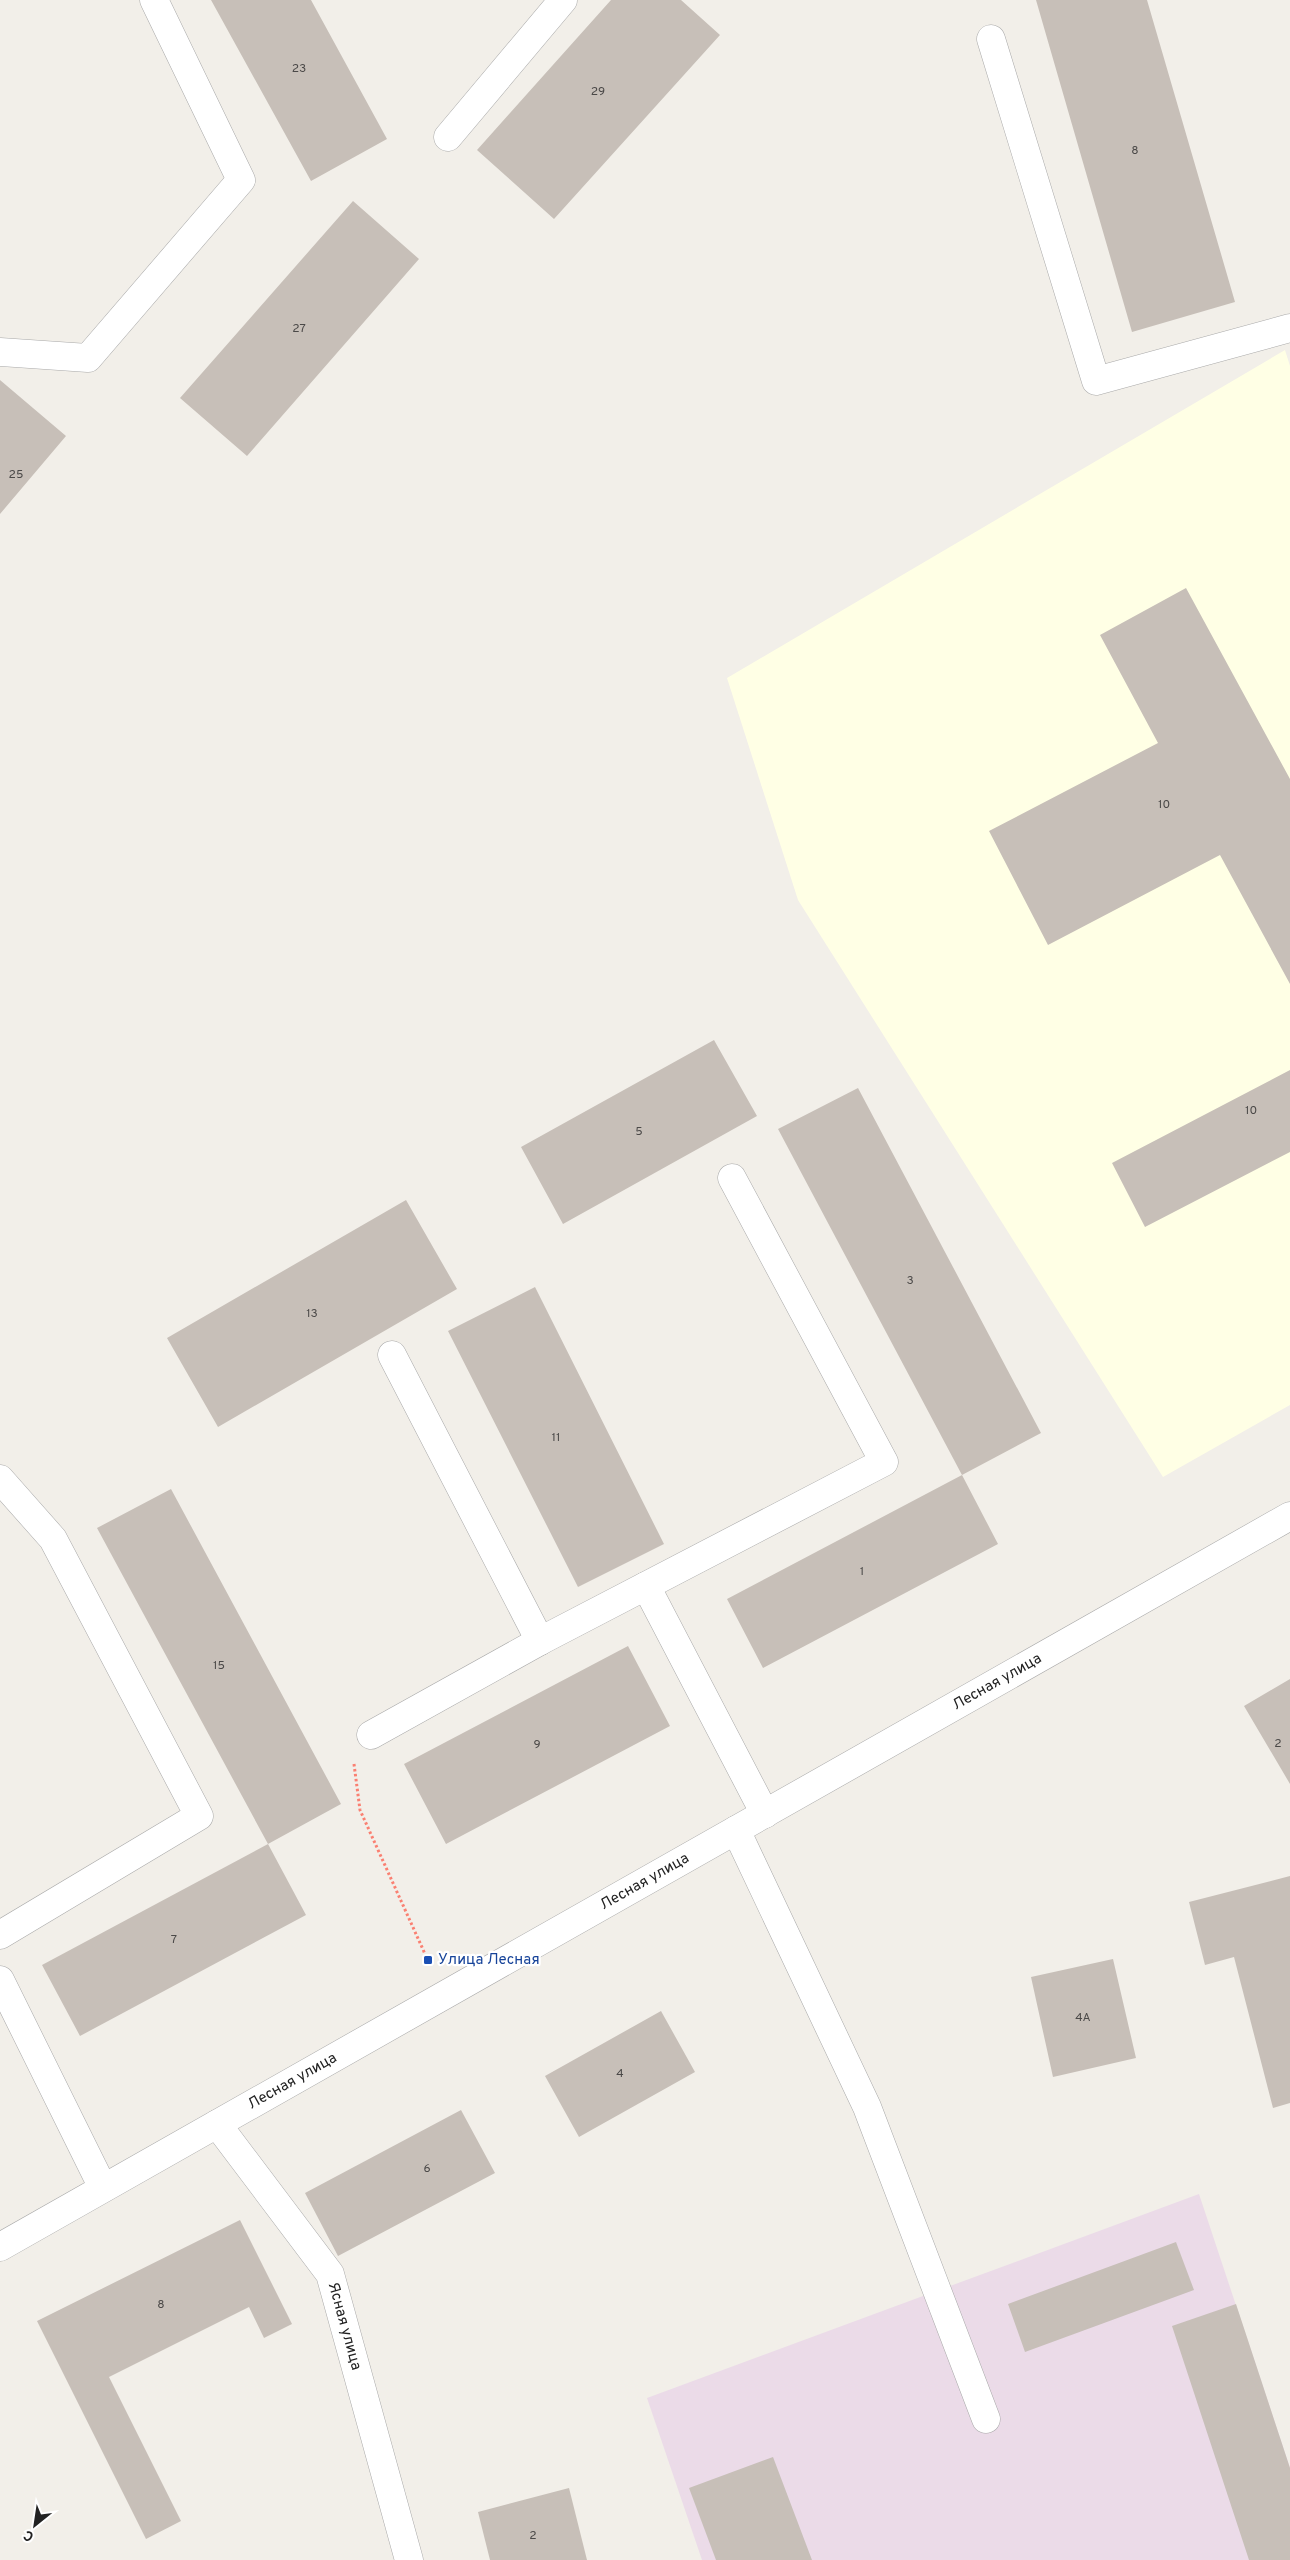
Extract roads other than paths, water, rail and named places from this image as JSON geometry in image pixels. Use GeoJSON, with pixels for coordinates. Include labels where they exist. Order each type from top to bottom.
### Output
{"type":"FeatureCollection","features":[{"type":"Feature","properties":{"kind":"street"},"geometry":{"type":"LineString","coordinates":[[0,352],[88,358],[241,180],[154,0]]}},
{"type":"Feature","properties":{"kind":"street"},"geometry":{"type":"LineString","coordinates":[[448,138],[563,0]]}},
{"type":"Feature","properties":{"kind":"street"},"geometry":{"type":"LineString","coordinates":[[991,39],[1096,381],[1290,328]]}},
{"type":"Feature","properties":{"kind":"street"},"geometry":{"type":"LineString","coordinates":[[371,1735],[540,1641],[884,1462],[732,1178]]}},
{"type":"Feature","properties":{"kind":"street"},"geometry":{"type":"LineString","coordinates":[[392,1355],[540,1641]]}},
{"type":"Feature","properties":{"kind":"street"},"geometry":{"type":"LineString","coordinates":[[0,1479],[54,1539],[199,1816],[0,1935]]}},
{"type":"Feature","properties":{"kind":"street","name":"Лесная улица"},"geometry":{"type":"LineString","coordinates":[[0,2247],[1290,1516]]}},
{"type":"Feature","properties":{"kind":"street"},"geometry":{"type":"LineString","coordinates":[[646,1586],[765,1814]]}},
{"type":"Feature","properties":{"kind":"street"},"geometry":{"type":"LineString","coordinates":[[736,1830],[867,2108],[986,2419]]}},
{"type":"Feature","properties":{"kind":"street"},"geometry":{"type":"LineString","coordinates":[[0,1980],[103,2188]]}},
{"type":"Feature","properties":{"kind":"street","name":"Ясная улица"},"geometry":{"type":"LineString","coordinates":[[217,2124],[330,2274],[409,2560]]}},
{"type":"Feature","properties":{"kind":"place","name":"Улица Лесная"},"geometry":{"type":"Point","coordinates":[428,1960]}}]}
